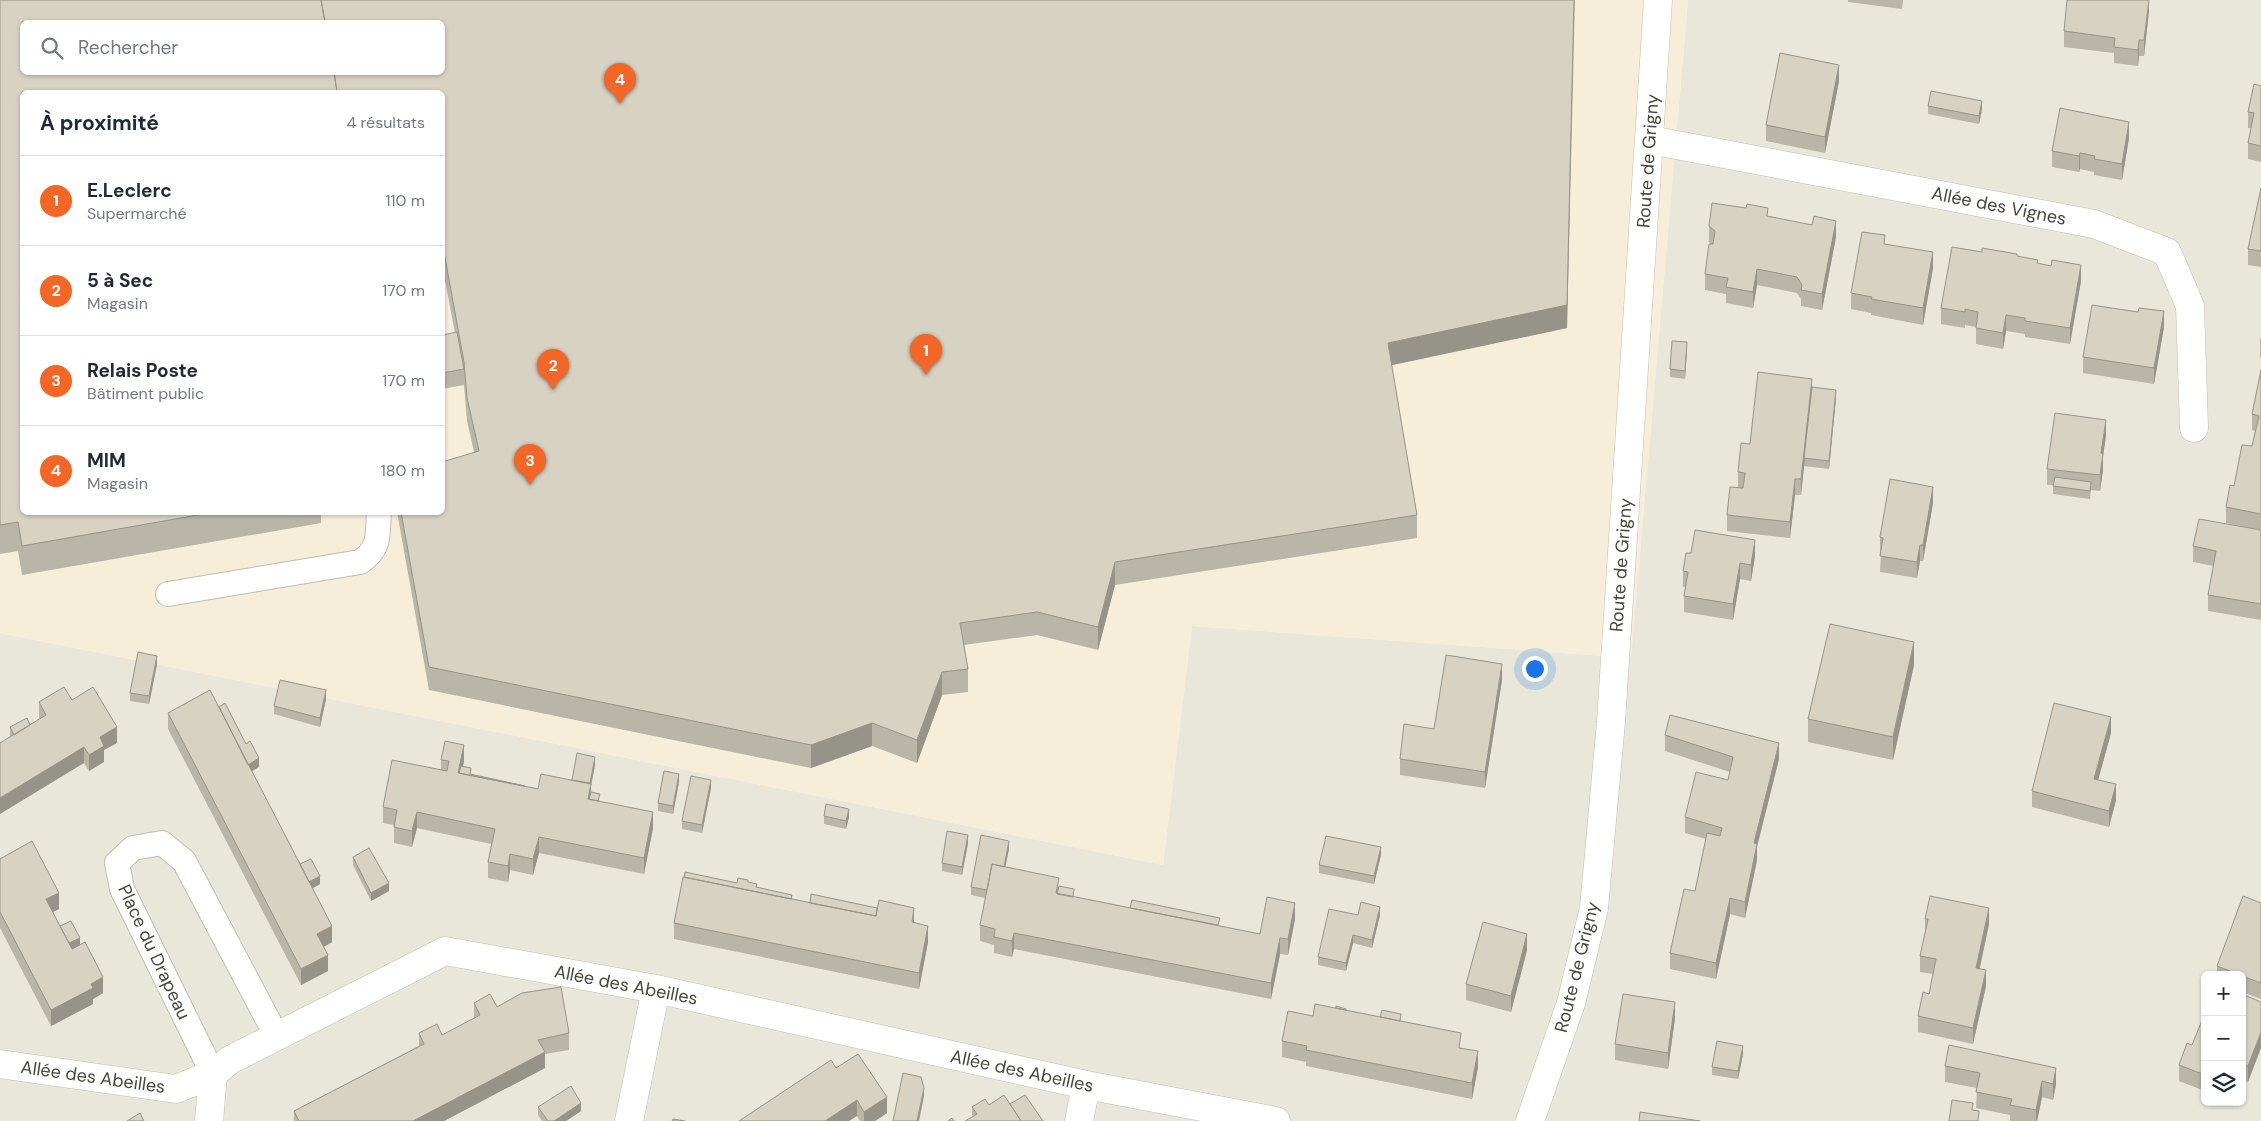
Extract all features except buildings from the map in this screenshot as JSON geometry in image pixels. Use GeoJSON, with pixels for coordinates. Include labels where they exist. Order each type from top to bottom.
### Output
{"type":"FeatureCollection","features":[{"type":"Feature","properties":{"kind":"street","name":"Route de Grigny"},"geometry":{"type":"LineString","coordinates":[[1530,1121],[1571,1003],[1594,908],[1611,722],[1658,0]]}},
{"type":"Feature","properties":{"kind":"street","name":"Allée des Vignes"},"geometry":{"type":"LineString","coordinates":[[1650,140],[2094,224],[2167,252],[2190,306],[2194,428]]}},
{"type":"Feature","properties":{"kind":"street","name":"Allée des Abeilles"},"geometry":{"type":"LineString","coordinates":[[0,1064],[176,1089],[213,1074],[230,1060],[445,951],[656,989],[1086,1086],[1276,1121]]}},
{"type":"Feature","properties":{"kind":"street"},"geometry":{"type":"LineString","coordinates":[[630,1121],[656,989]]}},
{"type":"Feature","properties":{"kind":"street"},"geometry":{"type":"LineString","coordinates":[[209,1121],[213,1074]]}},
{"type":"Feature","properties":{"kind":"street"},"geometry":{"type":"LineString","coordinates":[[1079,1121],[1086,1086]]}},
{"type":"Feature","properties":{"kind":"lane"},"geometry":{"type":"LineString","coordinates":[[168,594],[360,562],[372,554],[377,541],[378,515]]}},
{"type":"Feature","properties":{"kind":"lane","name":"Place du Drapeau"},"geometry":{"type":"LineString","coordinates":[[213,1074],[122,889],[117,863],[133,848],[162,843],[184,861],[276,1037]]}},
{"type":"Feature","properties":{"kind":"shaded area"},"geometry":{"type":"Polygon","coordinates":[[[0,0],[1688,0],[1631,658],[1192,626],[1163,865],[0,633],[0,0]]]}},
{"type":"Feature","properties":{"kind":"shaded area"},"geometry":{"type":"Polygon","coordinates":[[[1688,0],[2261,0],[2261,1121],[0,1121],[0,633],[1163,865],[1192,626],[1631,658],[1688,0]]]}},
{"type":"Feature","properties":{"kind":"place","name":"MIM"},"geometry":{"type":"Point","coordinates":[620,104]}},
{"type":"Feature","properties":{"kind":"place","name":"E.Leclerc"},"geometry":{"type":"Point","coordinates":[926,375]}},
{"type":"Feature","properties":{"kind":"place","name":"5 à Sec"},"geometry":{"type":"Point","coordinates":[553,390]}},
{"type":"Feature","properties":{"kind":"place","name":"Relais Poste"},"geometry":{"type":"Point","coordinates":[530,485]}}]}
